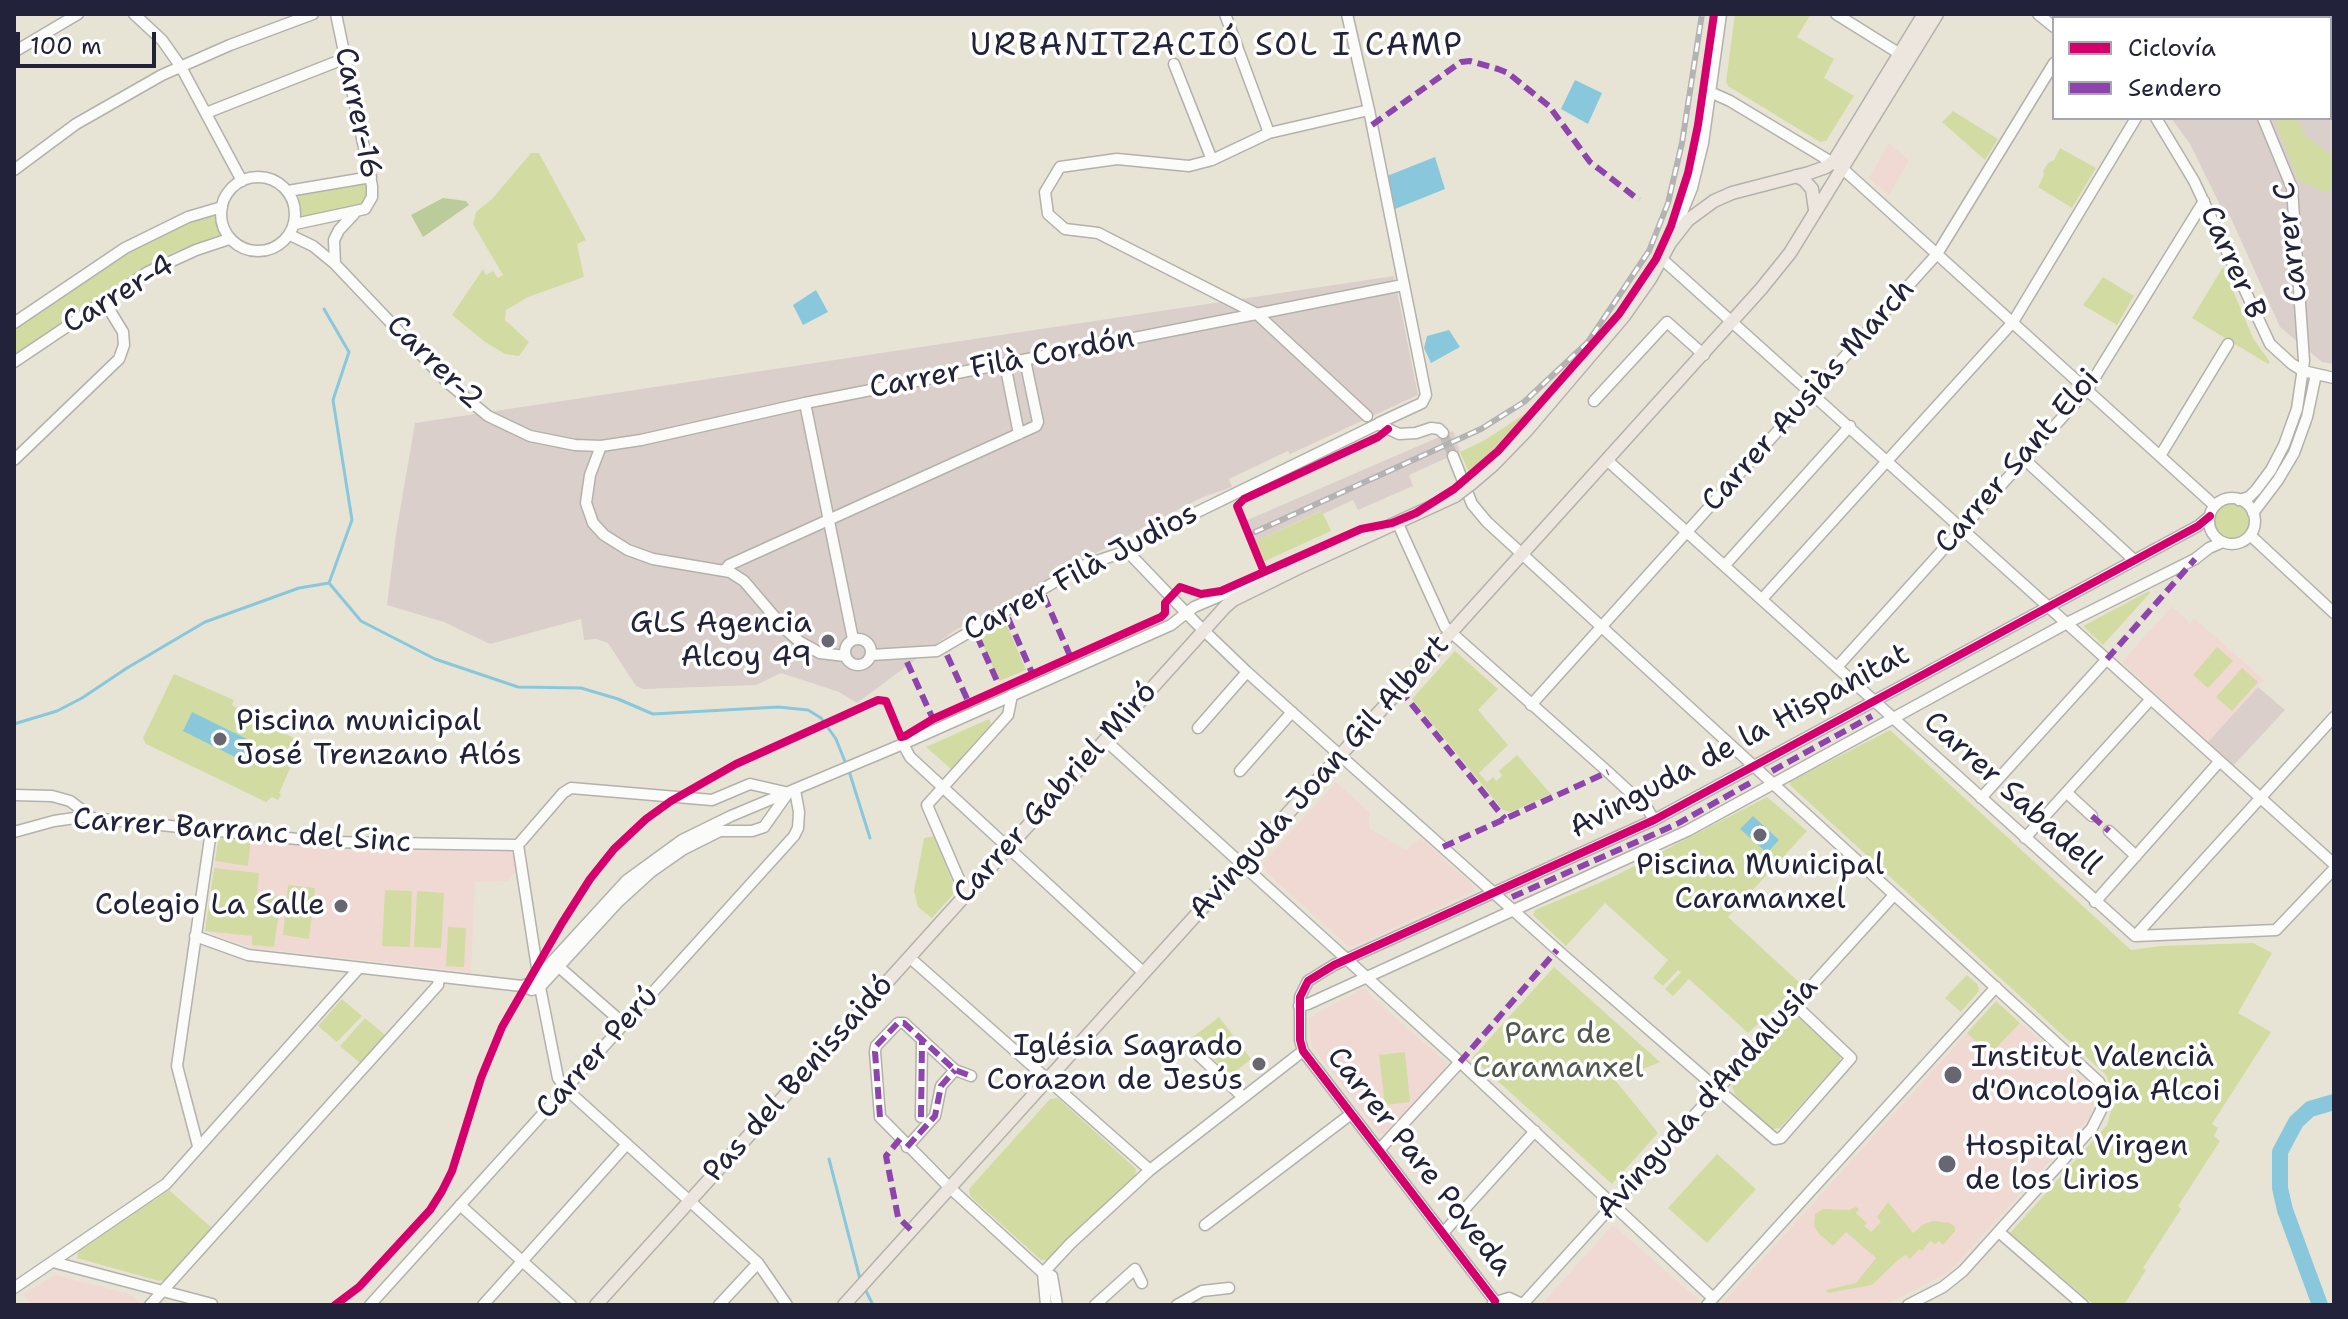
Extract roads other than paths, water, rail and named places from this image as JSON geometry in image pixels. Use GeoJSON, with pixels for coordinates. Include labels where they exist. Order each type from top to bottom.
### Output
{"type":"FeatureCollection","features":[{"type":"Feature","properties":{"kind":"main road"},"geometry":{"type":"LineString","coordinates":[[1838,165],[1924,14]]}},
{"type":"Feature","properties":{"kind":"main road"},"geometry":{"type":"LineString","coordinates":[[1838,165],[1937,14]]}},
{"type":"Feature","properties":{"kind":"main road","name":"Carrer Gabriel Miró"},"geometry":{"type":"LineString","coordinates":[[909,957],[1233,600],[1455,496],[1493,465],[1558,396],[1624,316],[1688,220],[1722,197],[1838,165]]}},
{"type":"Feature","properties":{"kind":"main road","name":"Avinguda Joan Gil Albert"},"geometry":{"type":"LineString","coordinates":[[844,1305],[1704,355],[1786,259],[1815,213],[1838,165]]}},
{"type":"Feature","properties":{"kind":"main road"},"geometry":{"type":"LineString","coordinates":[[1796,176],[1812,189],[1815,213]]}},
{"type":"Feature","properties":{"kind":"main road","name":"Pas del Benissaidó"},"geometry":{"type":"LineString","coordinates":[[596,1305],[909,957]]}},
{"type":"Feature","properties":{"kind":"street"},"geometry":{"type":"LineString","coordinates":[[14,52],[78,14]]}},
{"type":"Feature","properties":{"kind":"street"},"geometry":{"type":"LineString","coordinates":[[134,14],[162,40],[181,67],[242,181]]}},
{"type":"Feature","properties":{"kind":"street"},"geometry":{"type":"LineString","coordinates":[[14,170],[100,109],[230,45],[313,14]]}},
{"type":"Feature","properties":{"kind":"street","name":"Carrer-16"},"geometry":{"type":"LineString","coordinates":[[336,14],[371,177],[373,194],[361,211]]}},
{"type":"Feature","properties":{"kind":"street"},"geometry":{"type":"LineString","coordinates":[[1225,14],[1269,133]]}},
{"type":"Feature","properties":{"kind":"street"},"geometry":{"type":"LineString","coordinates":[[1347,14],[1403,285]]}},
{"type":"Feature","properties":{"kind":"street"},"geometry":{"type":"LineString","coordinates":[[1670,243],[1692,188],[1703,143],[1721,14]]}},
{"type":"Feature","properties":{"kind":"street"},"geometry":{"type":"LineString","coordinates":[[1836,14],[1900,54]]}},
{"type":"Feature","properties":{"kind":"street"},"geometry":{"type":"LineString","coordinates":[[206,113],[346,58]]}},
{"type":"Feature","properties":{"kind":"street"},"geometry":{"type":"LineString","coordinates":[[1174,64],[1212,160]]}},
{"type":"Feature","properties":{"kind":"street","name":"Carrer Ausiàs March"},"geometry":{"type":"LineString","coordinates":[[1531,705],[1937,254],[2052,66]]}},
{"type":"Feature","properties":{"kind":"street"},"geometry":{"type":"LineString","coordinates":[[1710,92],[1838,165],[2160,456],[2213,511]]}},
{"type":"Feature","properties":{"kind":"street"},"geometry":{"type":"LineString","coordinates":[[1369,110],[1269,133],[1212,160],[1189,166],[1117,159],[1060,167],[1045,192],[1048,214],[1065,229],[1098,233],[1257,314],[1374,422],[1399,434],[1431,428],[1443,433]]}},
{"type":"Feature","properties":{"kind":"street"},"geometry":{"type":"LineString","coordinates":[[1762,599],[2013,322],[2135,120]]}},
{"type":"Feature","properties":{"kind":"street","name":"Carrer B"},"geometry":{"type":"LineString","coordinates":[[2157,120],[2182,158],[2204,201],[2266,338],[2282,358],[2303,371],[2334,378]]}},
{"type":"Feature","properties":{"kind":"street","name":"Carrer C"},"geometry":{"type":"LineString","coordinates":[[2264,120],[2292,188],[2305,350],[2303,371]]}},
{"type":"Feature","properties":{"kind":"street"},"geometry":{"type":"LineString","coordinates":[[254,177],[266,178],[288,191],[294,201],[295,224],[290,235],[272,249],[261,252],[249,251],[229,239],[222,223],[222,207],[232,188],[254,177]]}},
{"type":"Feature","properties":{"kind":"street"},"geometry":{"type":"LineString","coordinates":[[288,191],[371,177]]}},
{"type":"Feature","properties":{"kind":"street","name":"Carrer Sant Eloi"},"geometry":{"type":"LineString","coordinates":[[1837,667],[2087,390],[2204,201]]}},
{"type":"Feature","properties":{"kind":"street","name":"Carrer-4"},"geometry":{"type":"LineString","coordinates":[[14,323],[125,248],[188,217],[222,207]]}},
{"type":"Feature","properties":{"kind":"street"},"geometry":{"type":"LineString","coordinates":[[295,224],[361,211]]}},
{"type":"Feature","properties":{"kind":"street"},"geometry":{"type":"LineString","coordinates":[[335,264],[334,240],[339,230],[361,211]]}},
{"type":"Feature","properties":{"kind":"street","name":"Carrer-2"},"geometry":{"type":"LineString","coordinates":[[290,235],[314,247],[335,264],[448,383],[488,416],[511,428],[553,442],[601,446]]}},
{"type":"Feature","properties":{"kind":"street","name":"Carrer-4"},"geometry":{"type":"LineString","coordinates":[[14,362],[162,265],[229,239]]}},
{"type":"Feature","properties":{"kind":"street"},"geometry":{"type":"LineString","coordinates":[[1662,259],[2334,867],[2281,928],[2135,936]]}},
{"type":"Feature","properties":{"kind":"street","name":"Carrer Filà Cordón"},"geometry":{"type":"LineString","coordinates":[[601,446],[1403,285]]}},
{"type":"Feature","properties":{"kind":"street","name":"Carrer Filà Judios"},"geometry":{"type":"LineString","coordinates":[[871,655],[937,651],[1082,566],[1127,551],[1148,536],[1374,422],[1422,403],[1426,390],[1403,285]]}},
{"type":"Feature","properties":{"kind":"street"},"geometry":{"type":"LineString","coordinates":[[14,460],[119,359],[124,345],[123,332],[104,301]]}},
{"type":"Feature","properties":{"kind":"street"},"geometry":{"type":"LineString","coordinates":[[1594,401],[1667,322],[1704,355]]}},
{"type":"Feature","properties":{"kind":"street"},"geometry":{"type":"LineString","coordinates":[[2160,456],[2228,344]]}},
{"type":"Feature","properties":{"kind":"street"},"geometry":{"type":"LineString","coordinates":[[725,570],[729,565],[1034,428],[1038,422],[1025,360]]}},
{"type":"Feature","properties":{"kind":"street"},"geometry":{"type":"LineString","coordinates":[[1005,364],[1019,434]]}},
{"type":"Feature","properties":{"kind":"street"},"geometry":{"type":"LineString","coordinates":[[2239,500],[2253,513],[2254,524],[2250,535],[2240,542],[2223,542],[2212,531],[2213,511],[2226,499],[2249,497],[2256,490],[2281,451],[2293,421],[2303,371]]}},
{"type":"Feature","properties":{"kind":"street"},"geometry":{"type":"LineString","coordinates":[[2253,513],[2294,453],[2307,417],[2316,374]]}},
{"type":"Feature","properties":{"kind":"street"},"geometry":{"type":"LineString","coordinates":[[805,403],[853,639]]}},
{"type":"Feature","properties":{"kind":"street"},"geometry":{"type":"LineString","coordinates":[[1725,565],[1850,426]]}},
{"type":"Feature","properties":{"kind":"street"},"geometry":{"type":"LineString","coordinates":[[601,446],[593,463],[586,498],[589,515],[599,530],[623,547],[645,557],[725,570],[744,581],[800,642],[820,653],[845,656]]}},
{"type":"Feature","properties":{"kind":"street"},"geometry":{"type":"LineString","coordinates":[[1453,456],[1476,511],[2095,1076],[2102,1087],[2103,1101],[2097,1122],[1955,1279],[1908,1305]]}},
{"type":"Feature","properties":{"kind":"street"},"geometry":{"type":"LineString","coordinates":[[2025,460],[2134,560]]}},
{"type":"Feature","properties":{"kind":"street","name":"Carrer Sabadell"},"geometry":{"type":"LineString","coordinates":[[1608,461],[2135,936]]}},
{"type":"Feature","properties":{"kind":"street","name":"Avinguda de la Hispanitat"},"geometry":{"type":"LineString","coordinates":[[2213,511],[2198,526],[1654,820],[1347,959],[1308,981],[1301,992],[1299,1006],[1687,831],[2067,623],[2223,542]]}},
{"type":"Feature","properties":{"kind":"street"},"geometry":{"type":"LineString","coordinates":[[1398,524],[1440,621],[1647,808],[1654,820]]}},
{"type":"Feature","properties":{"kind":"street"},"geometry":{"type":"LineString","coordinates":[[2250,535],[2334,613]]}},
{"type":"Feature","properties":{"kind":"street"},"geometry":{"type":"LineString","coordinates":[[1127,551],[1247,672],[1512,910],[1773,1138],[1781,1138],[1851,1058],[1794,1004]]}},
{"type":"Feature","properties":{"kind":"street"},"geometry":{"type":"LineString","coordinates":[[539,982],[608,899],[636,871],[672,846],[731,816],[903,744],[1171,625],[1185,612],[1293,565],[1313,562]]}},
{"type":"Feature","properties":{"kind":"street"},"geometry":{"type":"LineString","coordinates":[[853,639],[861,639],[868,642],[871,655],[867,662],[852,664],[845,656],[845,648],[853,639]]}},
{"type":"Feature","properties":{"kind":"street"},"geometry":{"type":"LineString","coordinates":[[1981,798],[2107,659]]}},
{"type":"Feature","properties":{"kind":"street"},"geometry":{"type":"LineString","coordinates":[[1198,728],[1247,672]]}},
{"type":"Feature","properties":{"kind":"street"},"geometry":{"type":"LineString","coordinates":[[965,893],[927,805],[1008,715],[1012,695]]}},
{"type":"Feature","properties":{"kind":"street"},"geometry":{"type":"LineString","coordinates":[[2025,838],[2150,700]]}},
{"type":"Feature","properties":{"kind":"street"},"geometry":{"type":"LineString","coordinates":[[1240,771],[1292,712]]}},
{"type":"Feature","properties":{"kind":"street"},"geometry":{"type":"LineString","coordinates":[[2135,936],[2334,717]]}},
{"type":"Feature","properties":{"kind":"street"},"geometry":{"type":"LineString","coordinates":[[1105,740],[1535,1131],[1710,1302],[1996,987]]}},
{"type":"Feature","properties":{"kind":"street"},"geometry":{"type":"LineString","coordinates":[[903,744],[910,757],[1144,973]]}},
{"type":"Feature","properties":{"kind":"street"},"geometry":{"type":"LineString","coordinates":[[2095,902],[2219,762]]}},
{"type":"Feature","properties":{"kind":"street"},"geometry":{"type":"LineString","coordinates":[[719,822],[721,809],[743,785],[791,792]]}},
{"type":"Feature","properties":{"kind":"street"},"geometry":{"type":"LineString","coordinates":[[731,796],[712,800],[571,788],[563,793],[518,845],[539,982],[558,1078],[565,1088],[758,1263],[787,1305]]}},
{"type":"Feature","properties":{"kind":"street"},"geometry":{"type":"LineString","coordinates":[[761,788],[770,799],[771,818]]}},
{"type":"Feature","properties":{"kind":"street"},"geometry":{"type":"LineString","coordinates":[[195,936],[248,955],[522,986],[539,982],[559,967],[629,890],[659,865],[720,831],[764,827],[791,792]]}},
{"type":"Feature","properties":{"kind":"street","name":"Carrer Perú"},"geometry":{"type":"LineString","coordinates":[[370,1305],[794,836],[799,812],[791,792]]}},
{"type":"Feature","properties":{"kind":"street"},"geometry":{"type":"LineString","coordinates":[[2067,793],[2092,816]]}},
{"type":"Feature","properties":{"kind":"street"},"geometry":{"type":"LineString","coordinates":[[14,795],[52,796],[70,801],[82,810],[82,817]]}},
{"type":"Feature","properties":{"kind":"street"},"geometry":{"type":"LineString","coordinates":[[731,796],[731,816],[736,824],[746,830]]}},
{"type":"Feature","properties":{"kind":"street","name":"Carrer Barranc del Sinc"},"geometry":{"type":"LineString","coordinates":[[14,832],[82,817],[327,842],[518,845]]}},
{"type":"Feature","properties":{"kind":"street"},"geometry":{"type":"LineString","coordinates":[[198,1146],[177,1066],[211,831]]}},
{"type":"Feature","properties":{"kind":"street"},"geometry":{"type":"LineString","coordinates":[[2109,831],[2136,856]]}},
{"type":"Feature","properties":{"kind":"street","name":"Avinguda d'Andalusia"},"geometry":{"type":"LineString","coordinates":[[1523,1304],[1715,1088],[1894,895]]}},
{"type":"Feature","properties":{"kind":"street"},"geometry":{"type":"LineString","coordinates":[[909,957],[1150,1170]]}},
{"type":"Feature","properties":{"kind":"street"},"geometry":{"type":"LineString","coordinates":[[559,967],[624,1024]]}},
{"type":"Feature","properties":{"kind":"street"},"geometry":{"type":"LineString","coordinates":[[14,1288],[166,1184],[359,968]]}},
{"type":"Feature","properties":{"kind":"street"},"geometry":{"type":"LineString","coordinates":[[150,1305],[438,985],[439,977]]}},
{"type":"Feature","properties":{"kind":"street","name":"Carrer Pare Poveda"},"geometry":{"type":"LineString","coordinates":[[1299,1006],[1303,1051],[1493,1303]]}},
{"type":"Feature","properties":{"kind":"street"},"geometry":{"type":"LineString","coordinates":[[971,1076],[955,1070],[904,1023],[898,1023],[876,1046],[880,1117],[949,1187],[1043,1273],[1054,1278],[1057,1305]]}},
{"type":"Feature","properties":{"kind":"street"},"geometry":{"type":"LineString","coordinates":[[921,1117],[922,1041]]}},
{"type":"Feature","properties":{"kind":"street"},"geometry":{"type":"LineString","coordinates":[[1190,1047],[1243,1097]]}},
{"type":"Feature","properties":{"kind":"street"},"geometry":{"type":"LineString","coordinates":[[1046,1305],[1043,1273],[1070,1244],[1150,1170],[1303,1051]]}},
{"type":"Feature","properties":{"kind":"street"},"geometry":{"type":"LineString","coordinates":[[1379,1150],[1460,1062]]}},
{"type":"Feature","properties":{"kind":"street"},"geometry":{"type":"LineString","coordinates":[[907,1147],[935,1116],[941,1086],[955,1070]]}},
{"type":"Feature","properties":{"kind":"street"},"geometry":{"type":"LineString","coordinates":[[1205,1225],[1351,1114]]}},
{"type":"Feature","properties":{"kind":"street"},"geometry":{"type":"LineString","coordinates":[[1443,1233],[1535,1131]]}},
{"type":"Feature","properties":{"kind":"street"},"geometry":{"type":"LineString","coordinates":[[483,1305],[627,1144]]}},
{"type":"Feature","properties":{"kind":"street"},"geometry":{"type":"LineString","coordinates":[[460,1205],[571,1305]]}},
{"type":"Feature","properties":{"kind":"street"},"geometry":{"type":"LineString","coordinates":[[1999,1232],[2083,1305]]}},
{"type":"Feature","properties":{"kind":"street"},"geometry":{"type":"LineString","coordinates":[[53,1262],[212,1304]]}},
{"type":"Feature","properties":{"kind":"street"},"geometry":{"type":"LineString","coordinates":[[719,1305],[758,1263]]}},
{"type":"Feature","properties":{"kind":"street"},"geometry":{"type":"LineString","coordinates":[[1095,1305],[1135,1269],[1142,1283]]}},
{"type":"Feature","properties":{"kind":"street"},"geometry":{"type":"LineString","coordinates":[[1177,1305],[1202,1291],[1229,1288]]}},
{"type":"Feature","properties":{"kind":"street"},"geometry":{"type":"LineString","coordinates":[[1493,1303],[1509,1298],[1523,1304]]}},
{"type":"Feature","properties":{"kind":"water"},"geometry":{"type":"Polygon","coordinates":[[[1575,80],[1602,93],[1588,124],[1561,109],[1575,80]]]}},
{"type":"Feature","properties":{"kind":"water"},"geometry":{"type":"Polygon","coordinates":[[[1435,157],[1445,189],[1395,209],[1387,176],[1435,157]]]}},
{"type":"Feature","properties":{"kind":"water"},"geometry":{"type":"Polygon","coordinates":[[[816,290],[828,312],[803,325],[793,305],[816,290]]]}},
{"type":"Feature","properties":{"kind":"water"},"geometry":{"type":"Polygon","coordinates":[[[1449,330],[1460,347],[1431,363],[1424,348],[1427,336],[1449,330]]]}},
{"type":"Feature","properties":{"kind":"water"},"geometry":{"type":"Polygon","coordinates":[[[192,712],[255,743],[245,762],[183,731],[192,712]]]}},
{"type":"Feature","properties":{"kind":"water","name":"Piscina Municipal Caramanxel"},"geometry":{"type":"Polygon","coordinates":[[[1753,816],[1779,840],[1767,853],[1740,829],[1753,816]]]}},
{"type":"Feature","properties":{"kind":"waterway"},"geometry":{"type":"LineString","coordinates":[[324,309],[349,352],[333,400],[352,520],[329,583]]}},
{"type":"Feature","properties":{"kind":"waterway"},"geometry":{"type":"LineString","coordinates":[[329,583],[361,621],[435,659],[518,687],[581,688],[653,714],[778,707],[808,710],[821,718],[836,739],[846,764]]}},
{"type":"Feature","properties":{"kind":"waterway"},"geometry":{"type":"LineString","coordinates":[[14,724],[57,711],[82,698],[205,622],[299,588],[329,583]]}},
{"type":"Feature","properties":{"kind":"waterway"},"geometry":{"type":"LineString","coordinates":[[849,771],[870,838]]}},
{"type":"Feature","properties":{"kind":"waterway"},"geometry":{"type":"LineString","coordinates":[[2320,1305],[2285,1210],[2280,1188],[2280,1152],[2296,1122],[2310,1109],[2334,1102]]}},
{"type":"Feature","properties":{"kind":"waterway"},"geometry":{"type":"LineString","coordinates":[[829,1159],[860,1279]]}},
{"type":"Feature","properties":{"kind":"waterway"},"geometry":{"type":"LineString","coordinates":[[865,1289],[873,1305]]}},
{"type":"Feature","properties":{"kind":"tunnel"},"geometry":{"type":"LineString","coordinates":[[1443,433],[1453,456]]}},
{"type":"Feature","properties":{"kind":"railway"},"geometry":{"type":"LineString","coordinates":[[1255,532],[1481,429],[1524,402],[1588,342],[1649,251],[1668,203],[1682,143],[1702,14]]}},
{"type":"Feature","properties":{"kind":"place","name":"GLS Agencia Alcoy 49"},"geometry":{"type":"Point","coordinates":[828,641]}},
{"type":"Feature","properties":{"kind":"place","name":"Piscina municipal José Trenzano Alós"},"geometry":{"type":"Point","coordinates":[220,739]}},
{"type":"Feature","properties":{"kind":"place","name":"Piscina Municipal Caramanxel"},"geometry":{"type":"Point","coordinates":[1760,835]}},
{"type":"Feature","properties":{"kind":"place","name":"Colegio La Salle"},"geometry":{"type":"Point","coordinates":[341,906]}},
{"type":"Feature","properties":{"kind":"place","name":"Iglésia Sagrado Corazon de Jesús"},"geometry":{"type":"Point","coordinates":[1259,1064]}},
{"type":"Feature","properties":{"kind":"place","name":"Institut Valencià d'Oncologia Alcoi"},"geometry":{"type":"Point","coordinates":[1953,1075]}},
{"type":"Feature","properties":{"kind":"place","name":"Hospital Virgen de los Lirios"},"geometry":{"type":"Point","coordinates":[1947,1164]}},
{"type":"Feature","properties":{"kind":"district","name":"URBANITZACIÓ SOL I CAMP"},"geometry":{"type":"Point","coordinates":[1217,47]}},
{"type":"Feature","properties":{"kind":"park label","name":"Parc de Caramanxel"},"geometry":{"type":"Point","coordinates":[1558,1052]}}]}
